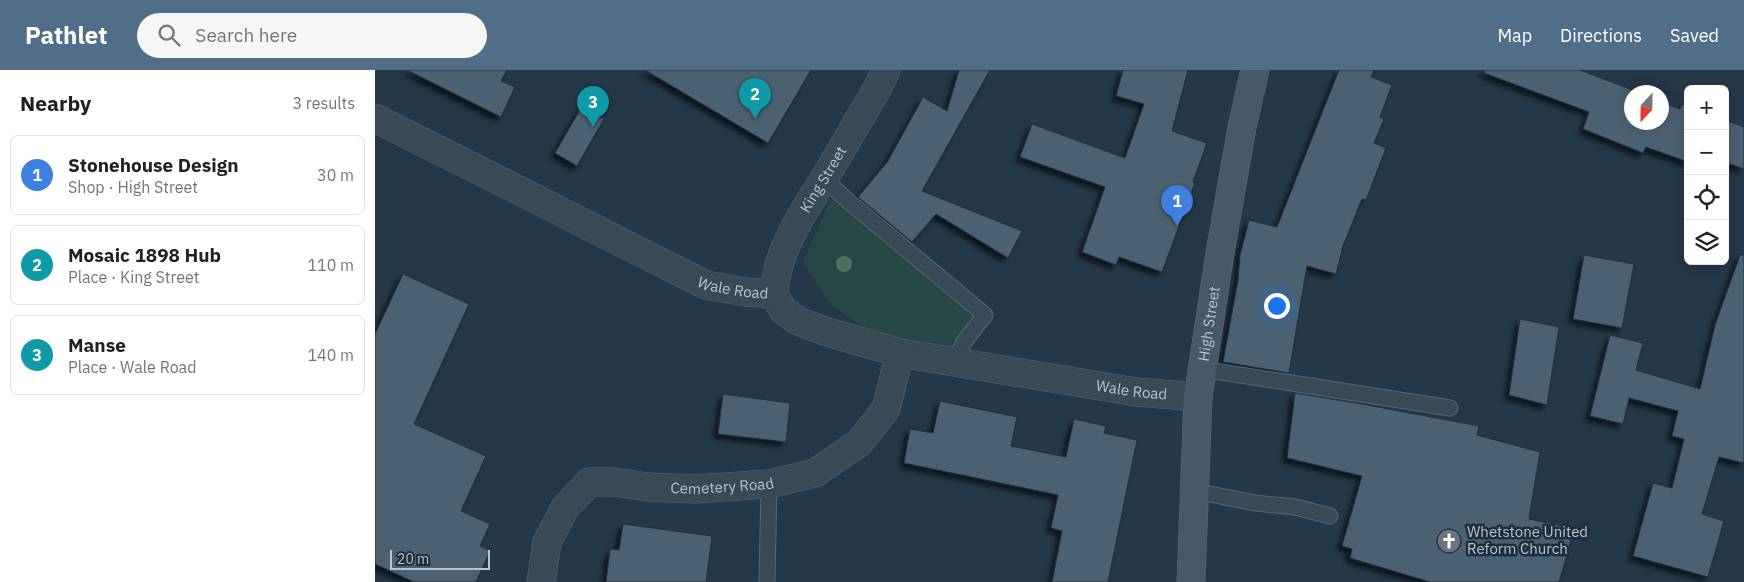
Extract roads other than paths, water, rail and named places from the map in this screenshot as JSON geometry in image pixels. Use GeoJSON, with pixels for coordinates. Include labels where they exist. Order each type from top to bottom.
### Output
{"type":"FeatureCollection","features":[{"type":"Feature","properties":{"kind":"street","name":"King Street"},"geometry":{"type":"LineString","coordinates":[[774,294],[775,279],[783,253],[809,203],[877,89],[886,70]]}},
{"type":"Feature","properties":{"kind":"street","name":"High Street"},"geometry":{"type":"LineString","coordinates":[[1191,582],[1198,397],[1219,253],[1242,127],[1255,70]]}},
{"type":"Feature","properties":{"kind":"street","name":"Wale Road"},"geometry":{"type":"LineString","coordinates":[[375,118],[706,284],[745,292],[774,294],[783,310],[798,321],[824,331],[901,353],[1136,392],[1198,397]]}},
{"type":"Feature","properties":{"kind":"street","name":"Cemetery Road"},"geometry":{"type":"LineString","coordinates":[[541,582],[547,542],[565,508],[589,482],[614,482],[648,487],[695,489],[769,484],[815,473],[859,443],[886,409],[901,353]]}},
{"type":"Feature","properties":{"kind":"lane"},"geometry":{"type":"LineString","coordinates":[[824,179],[985,315],[964,342],[954,362]]}},
{"type":"Feature","properties":{"kind":"lane"},"geometry":{"type":"LineString","coordinates":[[1202,368],[1450,408]]}},
{"type":"Feature","properties":{"kind":"lane"},"geometry":{"type":"LineString","coordinates":[[767,582],[769,484]]}},
{"type":"Feature","properties":{"kind":"lane"},"geometry":{"type":"LineString","coordinates":[[1195,491],[1295,507],[1330,516]]}},
{"type":"Feature","properties":{"kind":"place","name":"Mosaic 1898 Hub"},"geometry":{"type":"Point","coordinates":[755,119]}},
{"type":"Feature","properties":{"kind":"place","name":"Manse"},"geometry":{"type":"Point","coordinates":[593,127]}},
{"type":"Feature","properties":{"kind":"place","name":"Stonehouse Design"},"geometry":{"type":"Point","coordinates":[1177,226]}},
{"type":"Feature","properties":{"kind":"place","name":"Whetstone United Reform Church"},"geometry":{"type":"Point","coordinates":[1449,541]}}]}
